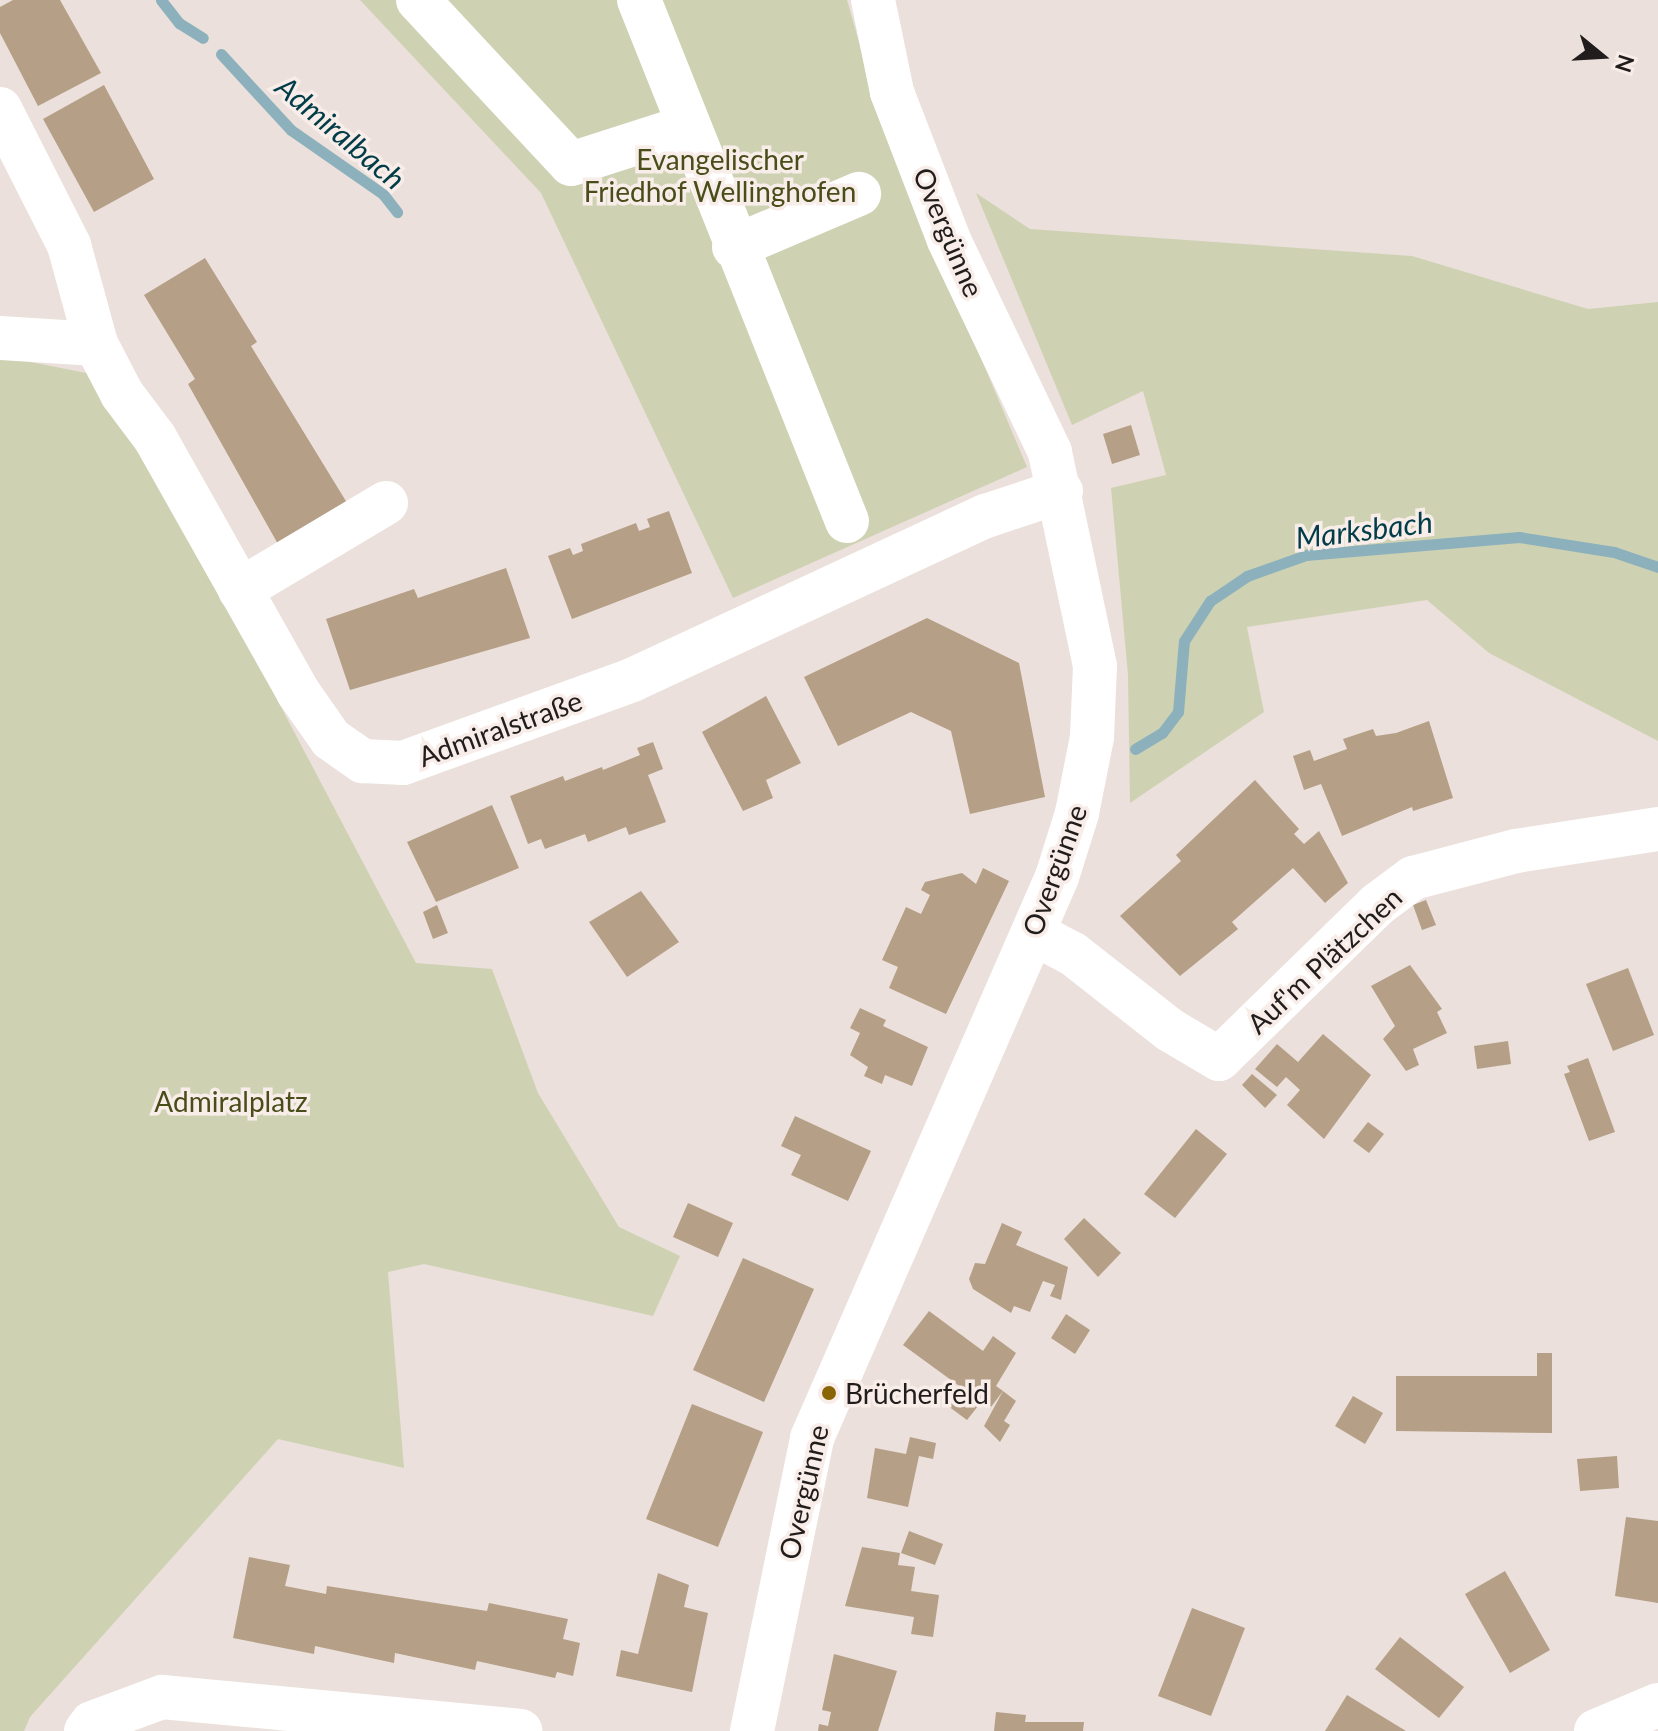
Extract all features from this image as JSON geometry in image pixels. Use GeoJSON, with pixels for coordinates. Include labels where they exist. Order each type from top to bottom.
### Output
{"type":"FeatureCollection","features":[{"type":"Feature","properties":{"kind":"street"},"geometry":{"type":"LineString","coordinates":[[418,0],[571,164],[686,127]]}},
{"type":"Feature","properties":{"kind":"street"},"geometry":{"type":"LineString","coordinates":[[639,0],[686,127],[847,521]]}},
{"type":"Feature","properties":{"kind":"street","name":"Overgünne"},"geometry":{"type":"LineString","coordinates":[[752,1731],[812,1438],[1033,933],[1068,845],[1092,737],[1095,666],[1061,491],[1050,452],[949,240],[892,92],[873,0]]}},
{"type":"Feature","properties":{"kind":"street","name":"Admiralstraße"},"geometry":{"type":"LineString","coordinates":[[0,109],[69,245],[96,344],[331,739],[363,761],[403,763],[632,680],[986,516],[1061,491]]}},
{"type":"Feature","properties":{"kind":"street"},"geometry":{"type":"LineString","coordinates":[[734,247],[859,194]]}},
{"type":"Feature","properties":{"kind":"street"},"geometry":{"type":"LineString","coordinates":[[0,338],[96,344]]}},
{"type":"Feature","properties":{"kind":"street"},"geometry":{"type":"LineString","coordinates":[[240,590],[386,503]]}},
{"type":"Feature","properties":{"kind":"street","name":"Auf'm Plätzchen"},"geometry":{"type":"LineString","coordinates":[[1033,933],[1073,954],[1170,1030],[1219,1059],[1378,904],[1413,878],[1516,851],[1658,829]]}},
{"type":"Feature","properties":{"kind":"street"},"geometry":{"type":"LineString","coordinates":[[86,1731],[92,1723],[162,1697],[520,1731]]}},
{"type":"Feature","properties":{"kind":"street"},"geometry":{"type":"LineString","coordinates":[[1596,1731],[1658,1705]]}},
{"type":"Feature","properties":{"kind":"green space","name":"Evangelischer Friedhof Wellinghofen"},"geometry":{"type":"Polygon","coordinates":[[[360,0],[847,0],[884,129],[1027,467],[733,598],[541,193],[360,0]]]}},
{"type":"Feature","properties":{"kind":"green space"},"geometry":{"type":"Polygon","coordinates":[[[976,193],[1030,229],[1412,256],[1588,309],[1658,302],[1658,741],[1489,653],[1427,600],[1247,627],[1264,712],[1130,803],[1128,675],[1111,488],[1166,475],[1143,391],[1072,425],[976,193]]]}},
{"type":"Feature","properties":{"kind":"green space","name":"Admiralplatz"},"geometry":{"type":"Polygon","coordinates":[[[0,356],[107,377],[416,963],[492,969],[538,1093],[619,1227],[680,1256],[653,1316],[424,1264],[388,1272],[404,1468],[278,1439],[30,1717],[24,1731],[0,1731],[0,356]]]}},
{"type":"Feature","properties":{"kind":"building"},"geometry":{"type":"Polygon","coordinates":[[[13,0],[60,0],[101,73],[38,106],[0,33],[0,7],[13,0]]]}},
{"type":"Feature","properties":{"kind":"building"},"geometry":{"type":"Polygon","coordinates":[[[104,85],[154,179],[94,212],[43,119],[104,85]]]}},
{"type":"Feature","properties":{"kind":"building"},"geometry":{"type":"Polygon","coordinates":[[[205,258],[257,342],[251,346],[352,511],[283,553],[188,384],[195,379],[144,295],[205,258]]]}},
{"type":"Feature","properties":{"kind":"building"},"geometry":{"type":"Polygon","coordinates":[[[1131,425],[1140,455],[1112,464],[1103,434],[1131,425]]]}},
{"type":"Feature","properties":{"kind":"building"},"geometry":{"type":"Polygon","coordinates":[[[669,511],[692,573],[572,619],[548,556],[570,548],[573,555],[583,551],[581,544],[636,523],[639,531],[650,527],[647,519],[669,511]]]}},
{"type":"Feature","properties":{"kind":"building"},"geometry":{"type":"Polygon","coordinates":[[[506,568],[530,638],[350,690],[326,619],[414,589],[418,598],[506,568]]]}},
{"type":"Feature","properties":{"kind":"building"},"geometry":{"type":"Polygon","coordinates":[[[927,618],[1019,663],[1045,797],[970,814],[951,731],[911,712],[838,746],[804,677],[927,618]]]}},
{"type":"Feature","properties":{"kind":"building"},"geometry":{"type":"Polygon","coordinates":[[[766,696],[801,763],[766,780],[773,798],[743,811],[702,732],[766,696]]]}},
{"type":"Feature","properties":{"kind":"building"},"geometry":{"type":"Polygon","coordinates":[[[1429,721],[1453,798],[1413,811],[1412,807],[1342,836],[1321,784],[1304,790],[1293,756],[1310,750],[1314,761],[1347,749],[1343,739],[1373,729],[1376,736],[1396,733],[1429,721]]]}},
{"type":"Feature","properties":{"kind":"building"},"geometry":{"type":"Polygon","coordinates":[[[653,742],[663,769],[648,775],[666,822],[629,835],[626,827],[588,842],[585,834],[545,849],[541,839],[528,844],[510,796],[563,776],[565,781],[602,767],[603,770],[640,755],[637,748],[653,742]]]}},
{"type":"Feature","properties":{"kind":"building"},"geometry":{"type":"Polygon","coordinates":[[[1255,780],[1299,829],[1294,834],[1304,844],[1319,831],[1348,883],[1325,903],[1293,868],[1232,922],[1238,929],[1180,976],[1120,916],[1181,861],[1176,855],[1255,780]]]}},
{"type":"Feature","properties":{"kind":"building"},"geometry":{"type":"Polygon","coordinates":[[[492,805],[519,868],[436,902],[407,842],[492,805]]]}},
{"type":"Feature","properties":{"kind":"building"},"geometry":{"type":"Polygon","coordinates":[[[983,868],[1009,881],[946,1014],[889,988],[898,967],[882,960],[906,907],[921,914],[930,895],[921,890],[925,882],[962,873],[976,884],[983,868]]]}},
{"type":"Feature","properties":{"kind":"building"},"geometry":{"type":"Polygon","coordinates":[[[641,891],[679,942],[627,977],[589,922],[641,891]]]}},
{"type":"Feature","properties":{"kind":"building"},"geometry":{"type":"Polygon","coordinates":[[[1426,900],[1436,925],[1422,930],[1413,905],[1426,900]]]}},
{"type":"Feature","properties":{"kind":"building"},"geometry":{"type":"Polygon","coordinates":[[[437,905],[448,933],[433,939],[423,912],[437,905]]]}},
{"type":"Feature","properties":{"kind":"building"},"geometry":{"type":"Polygon","coordinates":[[[1410,965],[1442,1009],[1437,1012],[1447,1033],[1413,1049],[1419,1065],[1406,1071],[1383,1039],[1395,1026],[1371,986],[1410,965]]]}},
{"type":"Feature","properties":{"kind":"building"},"geometry":{"type":"Polygon","coordinates":[[[1628,968],[1654,1035],[1613,1051],[1586,984],[1628,968]]]}},
{"type":"Feature","properties":{"kind":"building"},"geometry":{"type":"Polygon","coordinates":[[[860,1008],[886,1020],[883,1026],[928,1047],[912,1086],[885,1075],[882,1084],[864,1076],[868,1067],[850,1055],[860,1033],[850,1028],[860,1008]]]}},
{"type":"Feature","properties":{"kind":"building"},"geometry":{"type":"Polygon","coordinates":[[[1323,1034],[1371,1075],[1324,1139],[1287,1105],[1300,1090],[1286,1077],[1277,1087],[1255,1069],[1277,1044],[1298,1062],[1323,1034]]]}},
{"type":"Feature","properties":{"kind":"building"},"geometry":{"type":"Polygon","coordinates":[[[1508,1041],[1511,1064],[1477,1069],[1474,1046],[1508,1041]]]}},
{"type":"Feature","properties":{"kind":"building"},"geometry":{"type":"Polygon","coordinates":[[[1588,1058],[1615,1132],[1589,1141],[1564,1074],[1570,1072],[1567,1066],[1588,1058]]]}},
{"type":"Feature","properties":{"kind":"building"},"geometry":{"type":"Polygon","coordinates":[[[1252,1074],[1277,1095],[1265,1108],[1242,1085],[1252,1074]]]}},
{"type":"Feature","properties":{"kind":"building"},"geometry":{"type":"Polygon","coordinates":[[[795,1116],[871,1151],[848,1201],[791,1175],[801,1155],[781,1146],[795,1116]]]}},
{"type":"Feature","properties":{"kind":"building"},"geometry":{"type":"Polygon","coordinates":[[[1368,1122],[1384,1134],[1369,1153],[1353,1141],[1368,1122]]]}},
{"type":"Feature","properties":{"kind":"building"},"geometry":{"type":"Polygon","coordinates":[[[1196,1129],[1227,1154],[1175,1218],[1144,1194],[1196,1129]]]}},
{"type":"Feature","properties":{"kind":"building"},"geometry":{"type":"Polygon","coordinates":[[[688,1203],[733,1223],[718,1257],[673,1237],[688,1203]]]}},
{"type":"Feature","properties":{"kind":"building"},"geometry":{"type":"Polygon","coordinates":[[[1084,1218],[1121,1253],[1098,1277],[1064,1239],[1084,1218]]]}},
{"type":"Feature","properties":{"kind":"building"},"geometry":{"type":"Polygon","coordinates":[[[1002,1223],[1022,1232],[1016,1245],[1068,1267],[1061,1300],[1050,1296],[1055,1285],[1043,1281],[1030,1312],[1014,1306],[1011,1313],[973,1289],[969,1279],[975,1263],[985,1264],[1002,1223]]]}},
{"type":"Feature","properties":{"kind":"building"},"geometry":{"type":"Polygon","coordinates":[[[743,1258],[814,1289],[764,1402],[693,1370],[743,1258]]]}},
{"type":"Feature","properties":{"kind":"building"},"geometry":{"type":"Polygon","coordinates":[[[929,1311],[983,1351],[993,1336],[1016,1353],[996,1386],[1003,1391],[991,1407],[982,1401],[967,1420],[948,1406],[962,1388],[903,1345],[929,1311]]]}},
{"type":"Feature","properties":{"kind":"building"},"geometry":{"type":"Polygon","coordinates":[[[1066,1314],[1090,1330],[1075,1354],[1051,1338],[1066,1314]]]}},
{"type":"Feature","properties":{"kind":"building"},"geometry":{"type":"Polygon","coordinates":[[[1537,1353],[1552,1353],[1552,1433],[1396,1431],[1396,1376],[1537,1376],[1537,1353]]]}},
{"type":"Feature","properties":{"kind":"building"},"geometry":{"type":"Polygon","coordinates":[[[1003,1391],[1016,1401],[1004,1421],[1010,1425],[1000,1442],[984,1426],[1003,1391]]]}},
{"type":"Feature","properties":{"kind":"building"},"geometry":{"type":"Polygon","coordinates":[[[1353,1396],[1383,1413],[1365,1444],[1335,1426],[1353,1396]]]}},
{"type":"Feature","properties":{"kind":"building"},"geometry":{"type":"Polygon","coordinates":[[[692,1404],[763,1432],[718,1547],[646,1519],[692,1404]]]}},
{"type":"Feature","properties":{"kind":"building"},"geometry":{"type":"Polygon","coordinates":[[[910,1437],[936,1443],[933,1459],[919,1456],[908,1507],[867,1498],[875,1448],[906,1454],[910,1437]]]}},
{"type":"Feature","properties":{"kind":"building"},"geometry":{"type":"Polygon","coordinates":[[[1617,1456],[1619,1488],[1580,1491],[1577,1459],[1617,1456]]]}},
{"type":"Feature","properties":{"kind":"building"},"geometry":{"type":"Polygon","coordinates":[[[1626,1517],[1658,1521],[1658,1603],[1615,1596],[1626,1517]]]}},
{"type":"Feature","properties":{"kind":"building"},"geometry":{"type":"Polygon","coordinates":[[[909,1531],[943,1544],[935,1565],[901,1553],[909,1531]]]}},
{"type":"Feature","properties":{"kind":"building"},"geometry":{"type":"Polygon","coordinates":[[[862,1547],[900,1553],[898,1565],[915,1567],[911,1591],[939,1595],[933,1637],[911,1634],[914,1617],[845,1606],[862,1547]]]}},
{"type":"Feature","properties":{"kind":"building"},"geometry":{"type":"Polygon","coordinates":[[[249,1557],[290,1565],[285,1586],[326,1594],[327,1586],[487,1611],[489,1603],[568,1619],[563,1639],[580,1643],[573,1676],[557,1672],[555,1678],[477,1661],[475,1670],[395,1653],[394,1663],[315,1646],[314,1654],[233,1638],[249,1557]]]}},
{"type":"Feature","properties":{"kind":"building"},"geometry":{"type":"Polygon","coordinates":[[[1505,1571],[1550,1650],[1510,1673],[1465,1594],[1505,1571]]]}},
{"type":"Feature","properties":{"kind":"building"},"geometry":{"type":"Polygon","coordinates":[[[658,1573],[689,1585],[684,1607],[708,1613],[692,1692],[616,1676],[621,1650],[638,1654],[658,1573]]]}},
{"type":"Feature","properties":{"kind":"building"},"geometry":{"type":"Polygon","coordinates":[[[1192,1608],[1245,1628],[1211,1716],[1158,1696],[1192,1608]]]}},
{"type":"Feature","properties":{"kind":"building"},"geometry":{"type":"Polygon","coordinates":[[[1400,1637],[1464,1687],[1439,1718],[1375,1669],[1400,1637]]]}},
{"type":"Feature","properties":{"kind":"building"},"geometry":{"type":"Polygon","coordinates":[[[834,1654],[897,1671],[878,1731],[818,1731],[819,1724],[828,1726],[831,1712],[822,1710],[834,1654]]]}},
{"type":"Feature","properties":{"kind":"building"},"geometry":{"type":"Polygon","coordinates":[[[1347,1695],[1406,1731],[1325,1731],[1347,1695]]]}},
{"type":"Feature","properties":{"kind":"building"},"geometry":{"type":"Polygon","coordinates":[[[996,1712],[1026,1715],[1025,1722],[1084,1722],[1083,1731],[994,1731],[996,1712]]]}},
{"type":"Feature","properties":{"kind":"waterway","name":"Admiralbach"},"geometry":{"type":"LineString","coordinates":[[161,0],[179,23],[203,38]]}},
{"type":"Feature","properties":{"kind":"waterway","name":"Admiralbach"},"geometry":{"type":"LineString","coordinates":[[221,54],[291,130],[383,194],[397,212]]}},
{"type":"Feature","properties":{"kind":"waterway","name":"Marksbach"},"geometry":{"type":"LineString","coordinates":[[1135,749],[1162,733],[1178,712],[1184,641],[1210,601],[1247,576],[1306,555],[1519,537],[1614,552],[1658,567]]}},
{"type":"Feature","properties":{"kind":"place","name":"Brücherfeld"},"geometry":{"type":"Point","coordinates":[829,1393]}}]}
